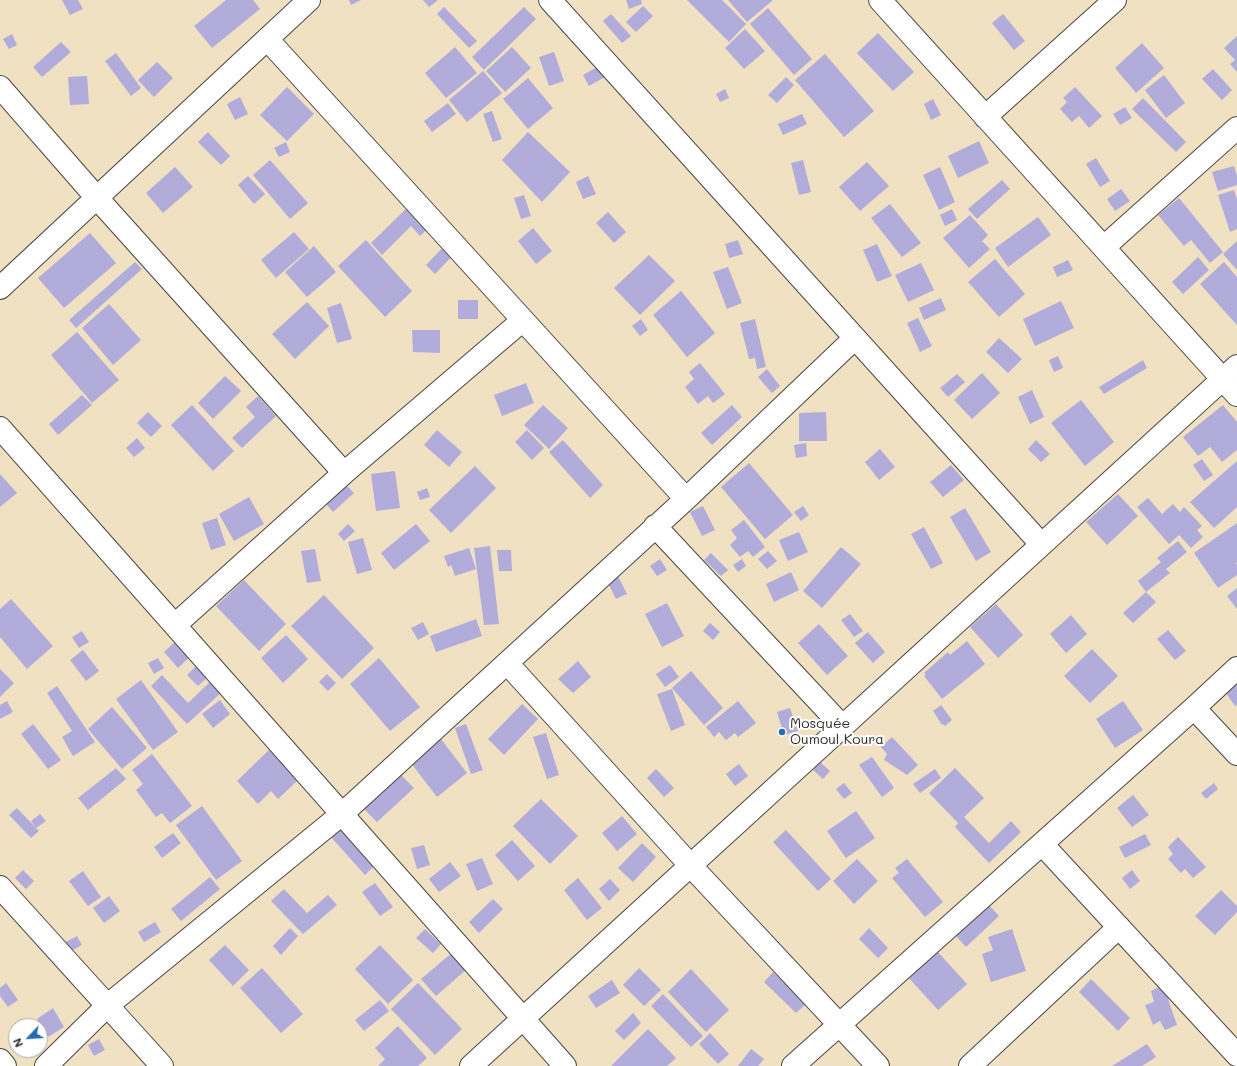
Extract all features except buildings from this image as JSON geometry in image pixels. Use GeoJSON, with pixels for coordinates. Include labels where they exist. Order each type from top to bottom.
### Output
{"type":"FeatureCollection","features":[{"type":"Feature","properties":{"kind":"street"},"geometry":{"type":"LineString","coordinates":[[0,288],[309,0]]}},
{"type":"Feature","properties":{"kind":"street"},"geometry":{"type":"LineString","coordinates":[[550,0],[1041,544]]}},
{"type":"Feature","properties":{"kind":"street"},"geometry":{"type":"LineString","coordinates":[[880,0],[1104,247],[1230,372],[1237,395]]}},
{"type":"Feature","properties":{"kind":"street"},"geometry":{"type":"LineString","coordinates":[[985,117],[1115,0]]}},
{"type":"Feature","properties":{"kind":"street"},"geometry":{"type":"LineString","coordinates":[[267,39],[686,498]]}},
{"type":"Feature","properties":{"kind":"street"},"geometry":{"type":"LineString","coordinates":[[0,87],[97,198],[344,473]]}},
{"type":"Feature","properties":{"kind":"street"},"geometry":{"type":"LineString","coordinates":[[1104,247],[1237,128]]}},
{"type":"Feature","properties":{"kind":"street"},"geometry":{"type":"LineString","coordinates":[[175,625],[344,473],[523,320]]}},
{"type":"Feature","properties":{"kind":"street"},"geometry":{"type":"LineString","coordinates":[[46,1066],[108,1005],[342,814],[686,498],[855,338]]}},
{"type":"Feature","properties":{"kind":"street"},"geometry":{"type":"LineString","coordinates":[[471,1066],[1230,372]]}},
{"type":"Feature","properties":{"kind":"street"},"geometry":{"type":"LineString","coordinates":[[0,428],[565,1066]]}},
{"type":"Feature","properties":{"kind":"street"},"geometry":{"type":"LineString","coordinates":[[655,526],[842,726]]}},
{"type":"Feature","properties":{"kind":"street"},"geometry":{"type":"LineString","coordinates":[[507,663],[690,865],[878,1066]]}},
{"type":"Feature","properties":{"kind":"street"},"geometry":{"type":"LineString","coordinates":[[793,1066],[1237,668]]}},
{"type":"Feature","properties":{"kind":"street"},"geometry":{"type":"LineString","coordinates":[[1194,708],[1237,754]]}},
{"type":"Feature","properties":{"kind":"street"},"geometry":{"type":"LineString","coordinates":[[1042,844],[1237,1055]]}},
{"type":"Feature","properties":{"kind":"street"},"geometry":{"type":"LineString","coordinates":[[0,887],[162,1066]]}},
{"type":"Feature","properties":{"kind":"street"},"geometry":{"type":"LineString","coordinates":[[970,1066],[1119,927]]}},
{"type":"Feature","properties":{"kind":"street"},"geometry":{"type":"LineString","coordinates":[[0,1060],[6,1066]]}},
{"type":"Feature","properties":{"kind":"place","name":"Mosquée Oumoul Koura"},"geometry":{"type":"Point","coordinates":[782,732]}}]}
